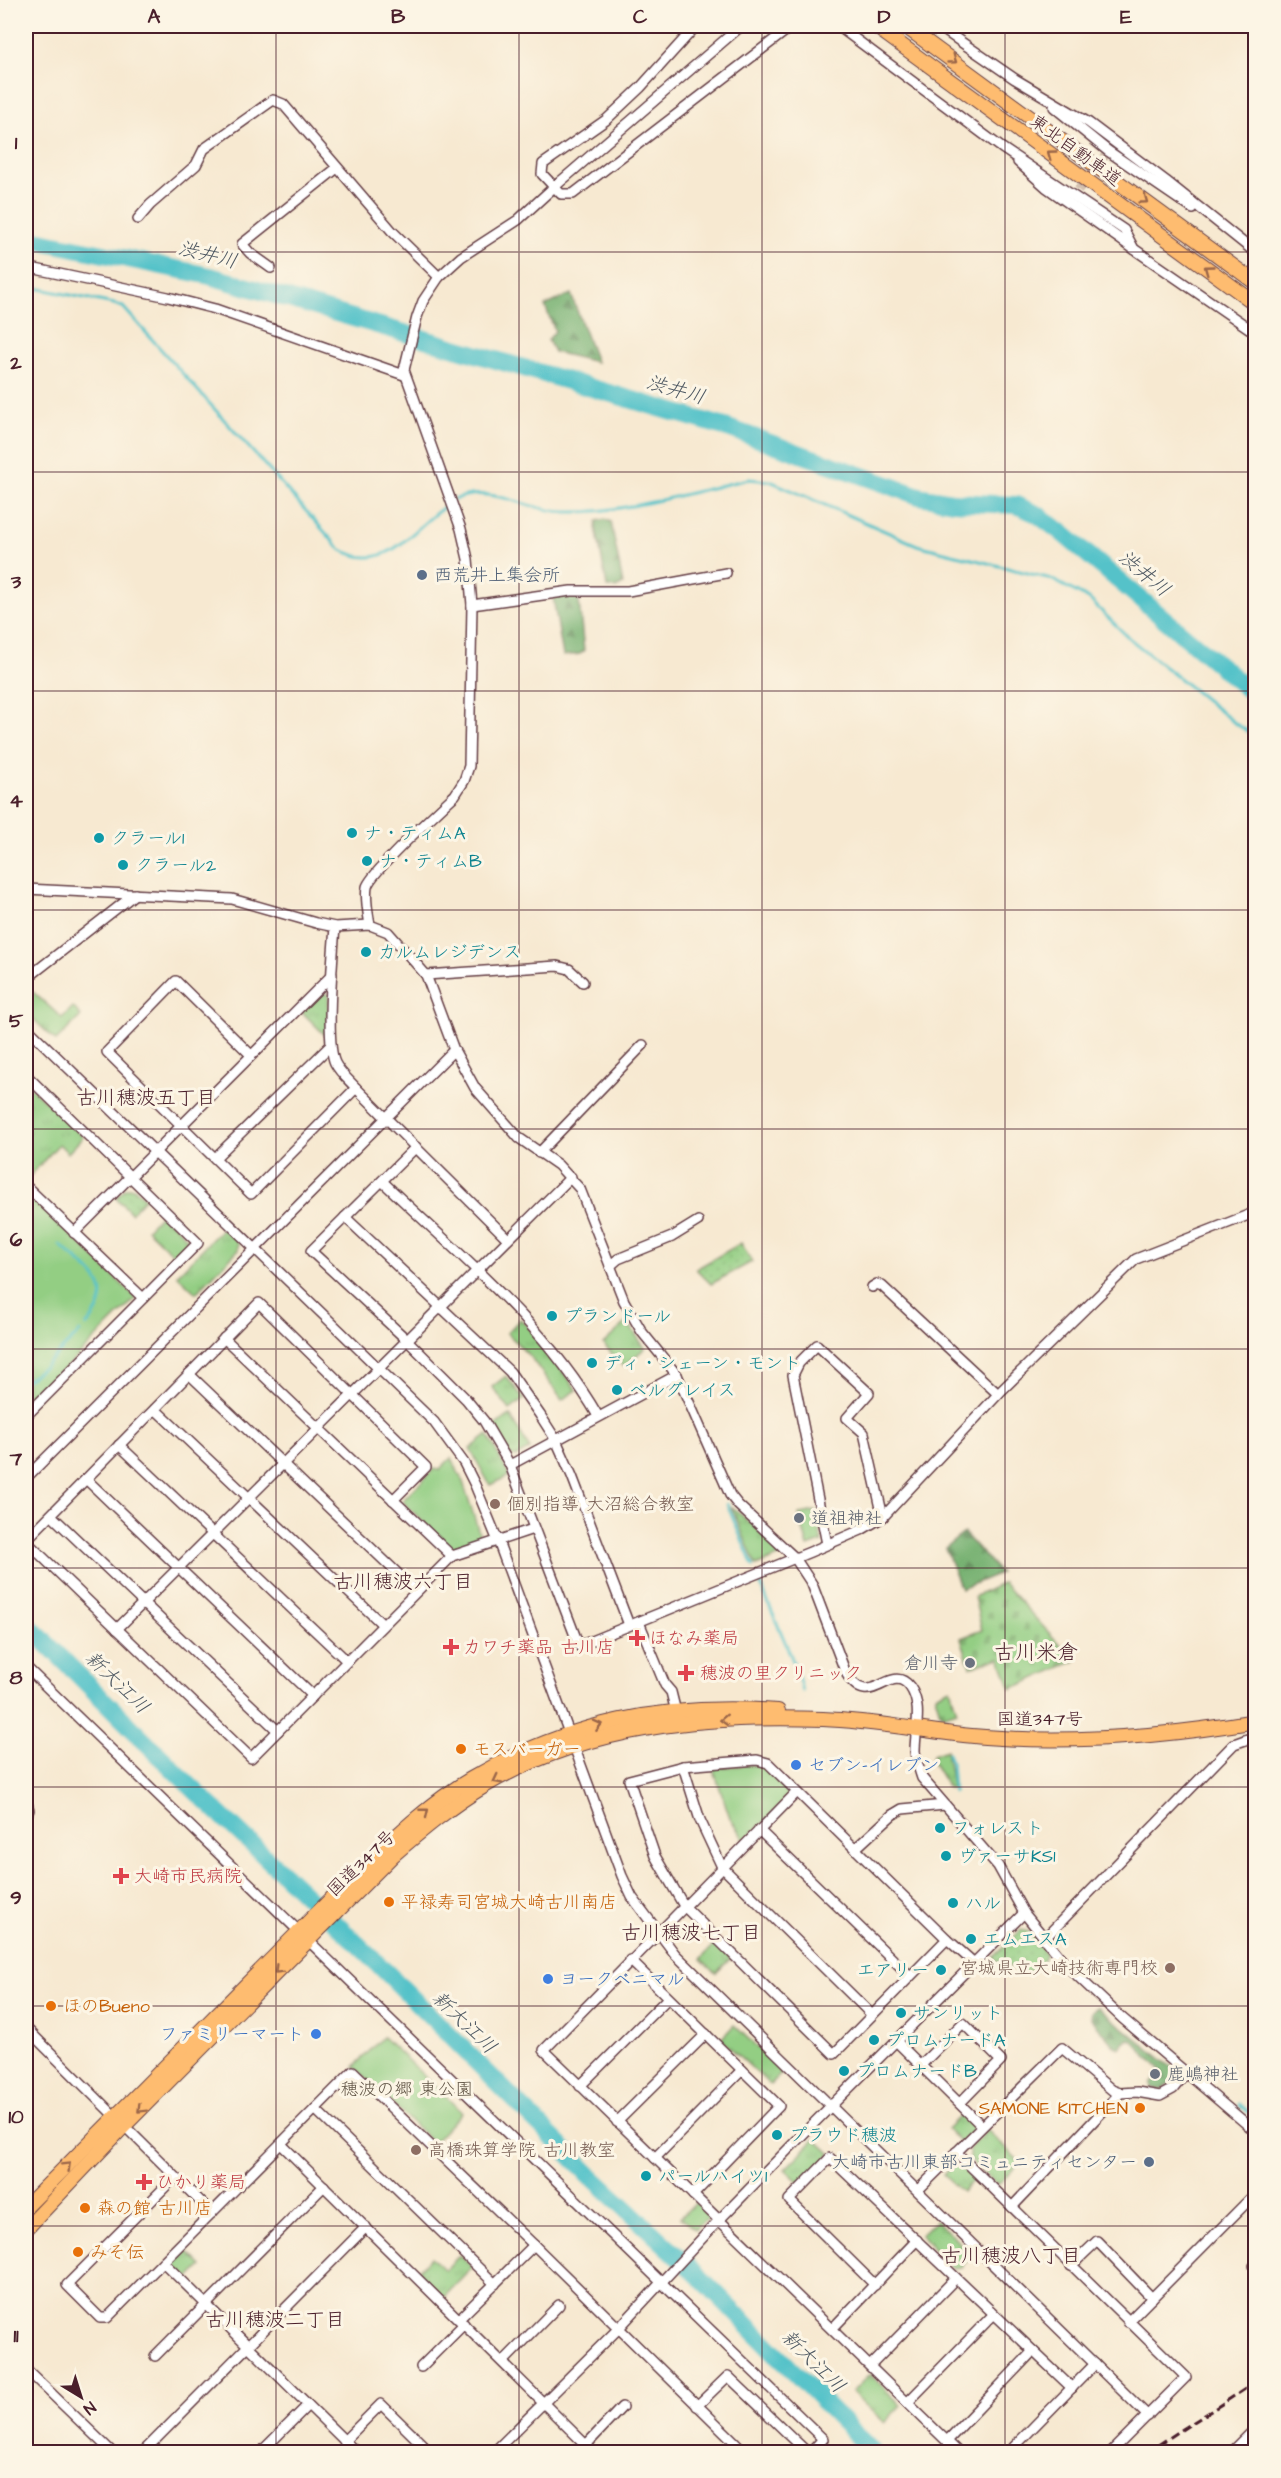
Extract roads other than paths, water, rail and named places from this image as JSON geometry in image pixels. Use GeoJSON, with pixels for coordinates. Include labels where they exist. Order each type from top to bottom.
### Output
{"type":"FeatureCollection","features":[{"type":"Feature","properties":{"kind":"highway","name":"東北自動車道"},"geometry":{"type":"LineString","coordinates":[[875,26],[1256,304]]}},
{"type":"Feature","properties":{"kind":"highway","name":"東北自動車道"},"geometry":{"type":"LineString","coordinates":[[905,26],[1256,283]]}},
{"type":"Feature","properties":{"kind":"highway","name":"国道347号"},"geometry":{"type":"LineString","coordinates":[[26,2207],[119,2122],[315,1924],[396,1836],[470,1780],[514,1757],[636,1716],[727,1707],[782,1711],[825,1719],[987,1737],[1077,1738],[1175,1733],[1256,1721]]}},
{"type":"Feature","properties":{"kind":"highway","name":"国道347号"},"geometry":{"type":"LineString","coordinates":[[571,1739],[700,1721],[825,1719]]}},
{"type":"Feature","properties":{"kind":"highway","name":"国道347号"},"geometry":{"type":"LineString","coordinates":[[26,2229],[119,2122]]}},
{"type":"Feature","properties":{"kind":"street"},"geometry":{"type":"LineString","coordinates":[[696,26],[656,71],[606,120],[543,164],[542,174],[553,188],[561,194],[573,194],[792,26]]}},
{"type":"Feature","properties":{"kind":"street"},"geometry":{"type":"LineString","coordinates":[[370,925],[366,897],[368,884],[382,867],[455,795],[464,781],[469,766],[472,605],[468,559],[452,502],[404,372],[423,301],[439,277],[461,257],[518,220],[741,26]]}},
{"type":"Feature","properties":{"kind":"street"},"geometry":{"type":"LineString","coordinates":[[838,26],[1002,148],[1046,188],[1256,333]]}},
{"type":"Feature","properties":{"kind":"street"},"geometry":{"type":"LineString","coordinates":[[938,26],[1034,90],[1089,123],[1256,253]]}},
{"type":"Feature","properties":{"kind":"street"},"geometry":{"type":"LineString","coordinates":[[1034,90],[1106,153],[1215,222]]}},
{"type":"Feature","properties":{"kind":"street"},"geometry":{"type":"LineString","coordinates":[[138,219],[150,205],[196,165],[204,149],[273,100],[283,104],[392,231],[439,277]]}},
{"type":"Feature","properties":{"kind":"street"},"geometry":{"type":"LineString","coordinates":[[1002,148],[1076,194],[1124,230],[1134,249]]}},
{"type":"Feature","properties":{"kind":"street"},"geometry":{"type":"LineString","coordinates":[[271,268],[250,253],[242,244],[337,168]]}},
{"type":"Feature","properties":{"kind":"street"},"geometry":{"type":"LineString","coordinates":[[26,267],[215,309],[404,372]]}},
{"type":"Feature","properties":{"kind":"street"},"geometry":{"type":"LineString","coordinates":[[472,605],[571,591],[628,591],[726,573]]}},
{"type":"Feature","properties":{"kind":"street"},"geometry":{"type":"LineString","coordinates":[[26,889],[232,899],[335,927],[370,925],[388,932],[426,975],[454,1050],[468,1077],[491,1108],[519,1138],[571,1177],[580,1189],[632,1317],[678,1375],[730,1495],[795,1558],[812,1584],[852,1684],[862,1689],[874,1689],[886,1680],[899,1680],[909,1685],[914,1695],[918,1730],[915,1749],[922,1778],[998,1866],[1024,1913],[1044,1939],[1095,1995],[1256,2132]]}},
{"type":"Feature","properties":{"kind":"street"},"geometry":{"type":"LineString","coordinates":[[26,979],[135,893]]}},
{"type":"Feature","properties":{"kind":"street"},"geometry":{"type":"LineString","coordinates":[[335,927],[331,1045],[334,1062],[356,1088],[508,1239]]}},
{"type":"Feature","properties":{"kind":"street"},"geometry":{"type":"LineString","coordinates":[[426,975],[557,966],[569,969],[583,982]]}},
{"type":"Feature","properties":{"kind":"street"},"geometry":{"type":"LineString","coordinates":[[74,1233],[250,1054],[332,975]]}},
{"type":"Feature","properties":{"kind":"street"},"geometry":{"type":"LineString","coordinates":[[250,1054],[176,981],[107,1052],[251,1194],[356,1088]]}},
{"type":"Feature","properties":{"kind":"street"},"geometry":{"type":"LineString","coordinates":[[26,1027],[379,1368],[434,1422],[450,1443],[464,1463],[498,1541],[622,1876],[632,1897],[675,1954],[1148,2416]]}},
{"type":"Feature","properties":{"kind":"street"},"geometry":{"type":"LineString","coordinates":[[215,1158],[331,1045]]}},
{"type":"Feature","properties":{"kind":"street"},"geometry":{"type":"LineString","coordinates":[[539,1153],[643,1045]]}},
{"type":"Feature","properties":{"kind":"street"},"geometry":{"type":"LineString","coordinates":[[26,1478],[454,1050]]}},
{"type":"Feature","properties":{"kind":"street"},"geometry":{"type":"LineString","coordinates":[[26,1076],[198,1243],[26,1416]]}},
{"type":"Feature","properties":{"kind":"street"},"geometry":{"type":"LineString","coordinates":[[416,1147],[311,1251],[407,1340],[466,1399],[484,1421],[510,1465],[579,1646],[795,1558],[861,1530],[884,1517],[998,1394],[1136,1259],[1256,1212]]}},
{"type":"Feature","properties":{"kind":"street"},"geometry":{"type":"LineString","coordinates":[[117,1629],[571,1177]]}},
{"type":"Feature","properties":{"kind":"street"},"geometry":{"type":"LineString","coordinates":[[382,1181],[535,1328],[565,1364],[598,1416]]}},
{"type":"Feature","properties":{"kind":"street"},"geometry":{"type":"LineString","coordinates":[[26,1186],[143,1298]]}},
{"type":"Feature","properties":{"kind":"street"},"geometry":{"type":"LineString","coordinates":[[345,1217],[510,1372],[556,1440],[634,1623],[665,1685],[671,1692],[676,1712]]}},
{"type":"Feature","properties":{"kind":"street"},"geometry":{"type":"LineString","coordinates":[[610,1266],[618,1259],[672,1237],[698,1221]]}},
{"type":"Feature","properties":{"kind":"street"},"geometry":{"type":"LineString","coordinates":[[872,1287],[877,1284],[882,1286],[998,1394]]}},
{"type":"Feature","properties":{"kind":"street"},"geometry":{"type":"LineString","coordinates":[[393,1500],[426,1467],[259,1303],[26,1540],[251,1758],[452,1556],[533,1528]]}},
{"type":"Feature","properties":{"kind":"street"},"geometry":{"type":"LineString","coordinates":[[224,1338],[452,1556]]}},
{"type":"Feature","properties":{"kind":"street"},"geometry":{"type":"LineString","coordinates":[[827,1544],[793,1375],[799,1363],[817,1345],[870,1394],[847,1418],[864,1433],[884,1517]]}},
{"type":"Feature","properties":{"kind":"street"},"geometry":{"type":"LineString","coordinates":[[189,1374],[416,1591]]}},
{"type":"Feature","properties":{"kind":"street"},"geometry":{"type":"LineString","coordinates":[[510,1465],[678,1375]]}},
{"type":"Feature","properties":{"kind":"street"},"geometry":{"type":"LineString","coordinates":[[155,1408],[382,1624]]}},
{"type":"Feature","properties":{"kind":"street"},"geometry":{"type":"LineString","coordinates":[[119,1445],[347,1660]]}},
{"type":"Feature","properties":{"kind":"street"},"geometry":{"type":"LineString","coordinates":[[86,1479],[313,1696]]}},
{"type":"Feature","properties":{"kind":"street"},"geometry":{"type":"LineString","coordinates":[[51,1515],[278,1731]]}},
{"type":"Feature","properties":{"kind":"street"},"geometry":{"type":"LineString","coordinates":[[26,1667],[823,2439],[809,2452],[728,2376],[697,2406]]}},
{"type":"Feature","properties":{"kind":"street"},"geometry":{"type":"LineString","coordinates":[[1044,1939],[1234,1744],[1256,1736]]}},
{"type":"Feature","properties":{"kind":"street"},"geometry":{"type":"LineString","coordinates":[[947,1938],[834,2054],[684,1906],[655,1856],[629,1780],[683,1766],[757,1760],[768,1763],[973,1962]]}},
{"type":"Feature","properties":{"kind":"street"},"geometry":{"type":"LineString","coordinates":[[683,1766],[700,1820],[722,1868],[872,2015]]}},
{"type":"Feature","properties":{"kind":"street"},"geometry":{"type":"LineString","coordinates":[[797,1792],[544,2050],[958,2452]]}},
{"type":"Feature","properties":{"kind":"street"},"geometry":{"type":"LineString","coordinates":[[26,1799],[29,1810],[26,1817]]}},
{"type":"Feature","properties":{"kind":"street"},"geometry":{"type":"LineString","coordinates":[[855,1849],[892,1815],[902,1809],[945,1805]]}},
{"type":"Feature","properties":{"kind":"street"},"geometry":{"type":"LineString","coordinates":[[759,1830],[910,1976]]}},
{"type":"Feature","properties":{"kind":"street"},"geometry":{"type":"LineString","coordinates":[[494,2452],[619,2328],[719,2220],[831,2106],[1024,1913]]}},
{"type":"Feature","properties":{"kind":"street"},"geometry":{"type":"LineString","coordinates":[[630,1960],[779,2106],[693,2194]]}},
{"type":"Feature","properties":{"kind":"street"},"geometry":{"type":"LineString","coordinates":[[580,2086],[668,1998]]}},
{"type":"Feature","properties":{"kind":"street"},"geometry":{"type":"LineString","coordinates":[[921,2065],[963,2023],[1001,2061],[960,2103]]}},
{"type":"Feature","properties":{"kind":"street"},"geometry":{"type":"LineString","coordinates":[[26,2028],[212,2213]]}},
{"type":"Feature","properties":{"kind":"street"},"geometry":{"type":"LineString","coordinates":[[617,2122],[706,2034]]}},
{"type":"Feature","properties":{"kind":"street"},"geometry":{"type":"LineString","coordinates":[[896,2041],[982,2126]]}},
{"type":"Feature","properties":{"kind":"street"},"geometry":{"type":"LineString","coordinates":[[918,2190],[1062,2048],[1112,2090],[1120,2093],[1137,2092],[1160,2096],[1173,2089],[1186,2073]]}},
{"type":"Feature","properties":{"kind":"street"},"geometry":{"type":"LineString","coordinates":[[655,2158],[742,2070]]}},
{"type":"Feature","properties":{"kind":"street"},"geometry":{"type":"LineString","coordinates":[[175,2177],[67,2285],[100,2318],[106,2318],[353,2072],[745,2452]]}},
{"type":"Feature","properties":{"kind":"street"},"geometry":{"type":"LineString","coordinates":[[1012,2206],[1120,2093]]}},
{"type":"Feature","properties":{"kind":"street"},"geometry":{"type":"LineString","coordinates":[[315,2109],[495,2284]]}},
{"type":"Feature","properties":{"kind":"street"},"geometry":{"type":"LineString","coordinates":[[281,2144],[593,2452]]}},
{"type":"Feature","properties":{"kind":"street"},"geometry":{"type":"LineString","coordinates":[[956,2152],[1186,2377],[1111,2452]]}},
{"type":"Feature","properties":{"kind":"street"},"geometry":{"type":"LineString","coordinates":[[875,2284],[789,2200],[830,2158],[1072,2388]]}},
{"type":"Feature","properties":{"kind":"street"},"geometry":{"type":"LineString","coordinates":[[155,2356],[324,2186]]}},
{"type":"Feature","properties":{"kind":"street"},"geometry":{"type":"LineString","coordinates":[[1128,2322],[1256,2193]]}},
{"type":"Feature","properties":{"kind":"street"},"geometry":{"type":"LineString","coordinates":[[143,2452],[366,2227]]}},
{"type":"Feature","properties":{"kind":"street"},"geometry":{"type":"LineString","coordinates":[[831,2329],[916,2241]]}},
{"type":"Feature","properties":{"kind":"street"},"geometry":{"type":"LineString","coordinates":[[1071,2266],[1097,2241],[1152,2298]]}},
{"type":"Feature","properties":{"kind":"street"},"geometry":{"type":"LineString","coordinates":[[421,2367],[495,2284],[534,2245]]}},
{"type":"Feature","properties":{"kind":"street"},"geometry":{"type":"LineString","coordinates":[[163,2262],[356,2452]]}},
{"type":"Feature","properties":{"kind":"street"},"geometry":{"type":"LineString","coordinates":[[870,2366],[956,2278]]}},
{"type":"Feature","properties":{"kind":"street"},"geometry":{"type":"LineString","coordinates":[[503,2362],[558,2305]]}},
{"type":"Feature","properties":{"kind":"street"},"geometry":{"type":"LineString","coordinates":[[907,2403],[994,2314]]}},
{"type":"Feature","properties":{"kind":"street"},"geometry":{"type":"LineString","coordinates":[[946,2441],[1033,2351]]}},
{"type":"Feature","properties":{"kind":"street"},"geometry":{"type":"LineString","coordinates":[[1009,2452],[1095,2364]]}},
{"type":"Feature","properties":{"kind":"street"},"geometry":{"type":"LineString","coordinates":[[26,2368],[112,2452]]}},
{"type":"Feature","properties":{"kind":"street"},"geometry":{"type":"LineString","coordinates":[[261,2452],[308,2404]]}},
{"type":"Feature","properties":{"kind":"street"},"geometry":{"type":"LineString","coordinates":[[344,2441],[381,2404],[430,2452]]}},
{"type":"Feature","properties":{"kind":"street"},"geometry":{"type":"LineString","coordinates":[[585,2445],[622,2407]]}},
{"type":"Feature","properties":{"kind":"street"},"geometry":{"type":"LineString","coordinates":[[1232,2452],[1254,2434]]}},
{"type":"Feature","properties":{"kind":"waterway","name":"渋井川"},"geometry":{"type":"LineString","coordinates":[[26,238],[210,276],[728,428],[919,496],[953,502],[1016,505],[1037,514],[1061,532],[1256,696]]}},
{"type":"Feature","properties":{"kind":"waterway"},"geometry":{"type":"LineString","coordinates":[[26,286],[123,307],[340,549],[357,556],[373,557],[386,553],[449,504]]}},
{"type":"Feature","properties":{"kind":"waterway"},"geometry":{"type":"LineString","coordinates":[[454,500],[467,496],[495,496],[551,510],[587,512],[634,506],[749,479],[770,481],[917,545],[1051,579],[1089,599],[1130,639],[1236,724],[1256,736]]}},
{"type":"Feature","properties":{"kind":"waterway"},"geometry":{"type":"LineString","coordinates":[[60,1245],[91,1272],[101,1290],[101,1300],[86,1326]]}},
{"type":"Feature","properties":{"kind":"waterway"},"geometry":{"type":"LineString","coordinates":[[26,1380],[44,1367],[80,1332]]}},
{"type":"Feature","properties":{"kind":"waterway"},"geometry":{"type":"LineString","coordinates":[[727,1504],[753,1566]]}},
{"type":"Feature","properties":{"kind":"waterway"},"geometry":{"type":"LineString","coordinates":[[760,1582],[802,1691]]}},
{"type":"Feature","properties":{"kind":"waterway","name":"新大江川"},"geometry":{"type":"LineString","coordinates":[[26,1623],[186,1782],[370,1956],[593,2178],[703,2280],[873,2452]]}},
{"type":"Feature","properties":{"kind":"waterway"},"geometry":{"type":"LineString","coordinates":[[948,1753],[951,1762],[953,1792]]}},
{"type":"Feature","properties":{"kind":"waterway"},"geometry":{"type":"LineString","coordinates":[[1239,2104],[1256,2118]]}},
{"type":"Feature","properties":{"kind":"tunnel"},"geometry":{"type":"LineString","coordinates":[[1078,190],[1105,156]]}},
{"type":"Feature","properties":{"kind":"railway"},"geometry":{"type":"LineString","coordinates":[[1147,2452],[1256,2382]]}},
{"type":"Feature","properties":{"kind":"place","name":"西荒井上集会所"},"geometry":{"type":"Point","coordinates":[422,575]}},
{"type":"Feature","properties":{"kind":"place","name":"ナ・ティムA"},"geometry":{"type":"Point","coordinates":[352,833]}},
{"type":"Feature","properties":{"kind":"place","name":"クラール1"},"geometry":{"type":"Point","coordinates":[99,838]}},
{"type":"Feature","properties":{"kind":"place","name":"ナ・ティムB"},"geometry":{"type":"Point","coordinates":[367,861]}},
{"type":"Feature","properties":{"kind":"place","name":"クラール2"},"geometry":{"type":"Point","coordinates":[123,865]}},
{"type":"Feature","properties":{"kind":"place","name":"カルムレジデンス"},"geometry":{"type":"Point","coordinates":[366,952]}},
{"type":"Feature","properties":{"kind":"place","name":"プランドール"},"geometry":{"type":"Point","coordinates":[552,1316]}},
{"type":"Feature","properties":{"kind":"place","name":"ディ・シェーン・モント"},"geometry":{"type":"Point","coordinates":[592,1363]}},
{"type":"Feature","properties":{"kind":"place","name":"ベルグレイス"},"geometry":{"type":"Point","coordinates":[617,1390]}},
{"type":"Feature","properties":{"kind":"place","name":"個別指導 大沼総合教室"},"geometry":{"type":"Point","coordinates":[495,1504]}},
{"type":"Feature","properties":{"kind":"place","name":"道祖神社"},"geometry":{"type":"Point","coordinates":[799,1518]}},
{"type":"Feature","properties":{"kind":"place","name":"ほなみ薬局"},"geometry":{"type":"Point","coordinates":[637,1638]}},
{"type":"Feature","properties":{"kind":"place","name":"カワチ薬品 古川店"},"geometry":{"type":"Point","coordinates":[451,1647]}},
{"type":"Feature","properties":{"kind":"place","name":"倉川寺"},"geometry":{"type":"Point","coordinates":[970,1663]}},
{"type":"Feature","properties":{"kind":"place","name":"穂波の里クリニック"},"geometry":{"type":"Point","coordinates":[686,1673]}},
{"type":"Feature","properties":{"kind":"place","name":"モスバーガー"},"geometry":{"type":"Point","coordinates":[461,1749]}},
{"type":"Feature","properties":{"kind":"place","name":"セブン-イレブン"},"geometry":{"type":"Point","coordinates":[796,1765]}},
{"type":"Feature","properties":{"kind":"place","name":"フォレスト"},"geometry":{"type":"Point","coordinates":[940,1828]}},
{"type":"Feature","properties":{"kind":"place","name":"ヴァーサKS1"},"geometry":{"type":"Point","coordinates":[946,1856]}},
{"type":"Feature","properties":{"kind":"place","name":"大崎市民病院"},"geometry":{"type":"Point","coordinates":[121,1876]}},
{"type":"Feature","properties":{"kind":"place","name":"平禄寿司宮城大崎古川南店"},"geometry":{"type":"Point","coordinates":[389,1902]}},
{"type":"Feature","properties":{"kind":"place","name":"ハル"},"geometry":{"type":"Point","coordinates":[953,1903]}},
{"type":"Feature","properties":{"kind":"place","name":"エムエスA"},"geometry":{"type":"Point","coordinates":[971,1939]}},
{"type":"Feature","properties":{"kind":"place","name":"宮城県立大崎技術専門校"},"geometry":{"type":"Point","coordinates":[1170,1968]}},
{"type":"Feature","properties":{"kind":"place","name":"エアリー"},"geometry":{"type":"Point","coordinates":[941,1970]}},
{"type":"Feature","properties":{"kind":"place","name":"ヨークベニマル"},"geometry":{"type":"Point","coordinates":[548,1979]}},
{"type":"Feature","properties":{"kind":"place","name":"ほのBueno"},"geometry":{"type":"Point","coordinates":[51,2006]}},
{"type":"Feature","properties":{"kind":"place","name":"サンリット"},"geometry":{"type":"Point","coordinates":[901,2013]}},
{"type":"Feature","properties":{"kind":"place","name":"ファミリーマート"},"geometry":{"type":"Point","coordinates":[316,2034]}},
{"type":"Feature","properties":{"kind":"place","name":"プロムナードA"},"geometry":{"type":"Point","coordinates":[874,2040]}},
{"type":"Feature","properties":{"kind":"place","name":"プロムナードB"},"geometry":{"type":"Point","coordinates":[844,2071]}},
{"type":"Feature","properties":{"kind":"place","name":"鹿嶋神社"},"geometry":{"type":"Point","coordinates":[1155,2074]}},
{"type":"Feature","properties":{"kind":"place","name":"SAMONE KITCHEN"},"geometry":{"type":"Point","coordinates":[1140,2108]}},
{"type":"Feature","properties":{"kind":"place","name":"プラウド穂波"},"geometry":{"type":"Point","coordinates":[777,2135]}},
{"type":"Feature","properties":{"kind":"place","name":"高橋珠算学院 古川教室"},"geometry":{"type":"Point","coordinates":[416,2150]}},
{"type":"Feature","properties":{"kind":"place","name":"大崎市古川東部コミュニティセンター"},"geometry":{"type":"Point","coordinates":[1149,2162]}},
{"type":"Feature","properties":{"kind":"place","name":"パールハイツ1"},"geometry":{"type":"Point","coordinates":[646,2176]}},
{"type":"Feature","properties":{"kind":"place","name":"ひかり薬局"},"geometry":{"type":"Point","coordinates":[144,2182]}},
{"type":"Feature","properties":{"kind":"place","name":"森の館 古川店"},"geometry":{"type":"Point","coordinates":[85,2208]}},
{"type":"Feature","properties":{"kind":"place","name":"みそ伝"},"geometry":{"type":"Point","coordinates":[78,2252]}},
{"type":"Feature","properties":{"kind":"district","name":"古川穂波五丁目"},"geometry":{"type":"Point","coordinates":[146,1097]}},
{"type":"Feature","properties":{"kind":"district","name":"古川穂波六丁目"},"geometry":{"type":"Point","coordinates":[403,1581]}},
{"type":"Feature","properties":{"kind":"district","name":"古川米倉"},"geometry":{"type":"Point","coordinates":[1036,1652]}},
{"type":"Feature","properties":{"kind":"district","name":"古川穂波七丁目"},"geometry":{"type":"Point","coordinates":[691,1932]}},
{"type":"Feature","properties":{"kind":"district","name":"古川穂波八丁目"},"geometry":{"type":"Point","coordinates":[1011,2255]}},
{"type":"Feature","properties":{"kind":"district","name":"古川穂波二丁目"},"geometry":{"type":"Point","coordinates":[275,2319]}},
{"type":"Feature","properties":{"kind":"park label","name":"穂波の郷 東公園"},"geometry":{"type":"Point","coordinates":[407,2089]}}]}
